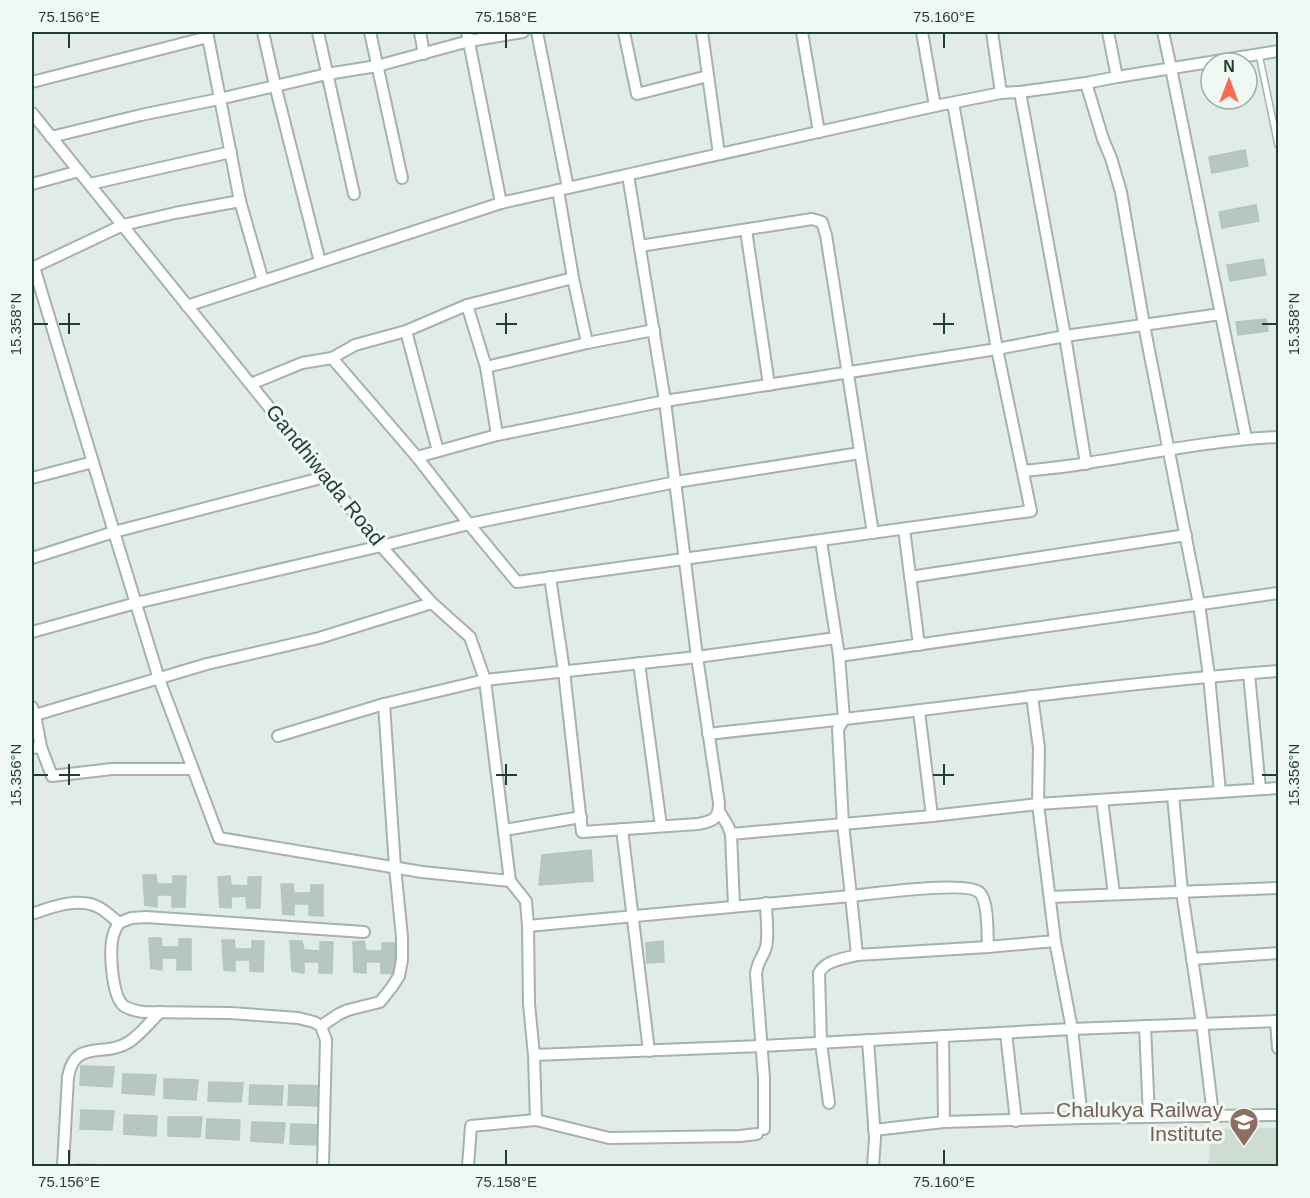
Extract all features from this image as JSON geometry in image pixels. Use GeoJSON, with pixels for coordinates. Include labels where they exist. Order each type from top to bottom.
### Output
{"type":"FeatureCollection","features":[{"type":"Feature","properties":{"kind":"street"},"geometry":{"type":"LineString","coordinates":[[263,32],[320,262]]}},
{"type":"Feature","properties":{"kind":"street"},"geometry":{"type":"LineString","coordinates":[[318,32],[354,194]]}},
{"type":"Feature","properties":{"kind":"street"},"geometry":{"type":"LineString","coordinates":[[370,32],[402,178]]}},
{"type":"Feature","properties":{"kind":"street"},"geometry":{"type":"LineString","coordinates":[[420,32],[424,54]]}},
{"type":"Feature","properties":{"kind":"street"},"geometry":{"type":"LineString","coordinates":[[51,137],[275,85],[378,66],[424,54],[468,36],[523,32]]}},
{"type":"Feature","properties":{"kind":"street"},"geometry":{"type":"LineString","coordinates":[[537,32],[563,189],[573,278],[587,343]]}},
{"type":"Feature","properties":{"kind":"street"},"geometry":{"type":"LineString","coordinates":[[624,32],[637,94],[708,76]]}},
{"type":"Feature","properties":{"kind":"street"},"geometry":{"type":"LineString","coordinates":[[702,32],[719,154]]}},
{"type":"Feature","properties":{"kind":"street"},"geometry":{"type":"LineString","coordinates":[[802,32],[819,132]]}},
{"type":"Feature","properties":{"kind":"street"},"geometry":{"type":"LineString","coordinates":[[922,32],[935,106]]}},
{"type":"Feature","properties":{"kind":"street"},"geometry":{"type":"LineString","coordinates":[[992,32],[1001,93]]}},
{"type":"Feature","properties":{"kind":"street"},"geometry":{"type":"LineString","coordinates":[[1108,32],[1117,76]]}},
{"type":"Feature","properties":{"kind":"street"},"geometry":{"type":"LineString","coordinates":[[1162,32],[1172,68],[1246,438]]}},
{"type":"Feature","properties":{"kind":"street"},"geometry":{"type":"LineString","coordinates":[[32,82],[207,34],[240,201],[263,281]]}},
{"type":"Feature","properties":{"kind":"street"},"geometry":{"type":"LineString","coordinates":[[468,36],[501,203]]}},
{"type":"Feature","properties":{"kind":"street"},"geometry":{"type":"LineString","coordinates":[[1259,54],[1278,51]]}},
{"type":"Feature","properties":{"kind":"street"},"geometry":{"type":"LineString","coordinates":[[187,306],[501,203],[935,106],[1001,93],[1086,83],[1199,64]]}},
{"type":"Feature","properties":{"kind":"street"},"geometry":{"type":"LineString","coordinates":[[1086,83],[1121,192],[1144,325],[1186,535],[1209,676],[1220,792]]}},
{"type":"Feature","properties":{"kind":"street"},"geometry":{"type":"LineString","coordinates":[[1020,92],[1086,464]]}},
{"type":"Feature","properties":{"kind":"street"},"geometry":{"type":"LineString","coordinates":[[332,358],[417,457],[517,582],[1031,511],[997,349],[953,103]]}},
{"type":"Feature","properties":{"kind":"street","name":"Gandhiwada Road"},"geometry":{"type":"LineString","coordinates":[[32,113],[381,546],[432,603],[470,638],[485,680],[510,881]]}},
{"type":"Feature","properties":{"kind":"street"},"geometry":{"type":"LineString","coordinates":[[90,184],[231,152]]}},
{"type":"Feature","properties":{"kind":"street"},"geometry":{"type":"LineString","coordinates":[[32,184],[79,171]]}},
{"type":"Feature","properties":{"kind":"street"},"geometry":{"type":"LineString","coordinates":[[628,175],[665,401],[719,811],[731,834],[734,906]]}},
{"type":"Feature","properties":{"kind":"street"},"geometry":{"type":"LineString","coordinates":[[240,201],[123,225],[33,268],[159,678],[219,838],[422,872],[510,881],[526,901],[536,1120]]}},
{"type":"Feature","properties":{"kind":"street"},"geometry":{"type":"LineString","coordinates":[[640,246],[812,219],[822,222],[826,235],[873,533]]}},
{"type":"Feature","properties":{"kind":"street"},"geometry":{"type":"LineString","coordinates":[[746,230],[769,385]]}},
{"type":"Feature","properties":{"kind":"street"},"geometry":{"type":"LineString","coordinates":[[251,384],[302,363],[332,358],[355,345],[406,331],[467,305],[573,278]]}},
{"type":"Feature","properties":{"kind":"street"},"geometry":{"type":"LineString","coordinates":[[467,305],[486,367],[497,435]]}},
{"type":"Feature","properties":{"kind":"street"},"geometry":{"type":"LineString","coordinates":[[417,457],[497,435],[665,401],[997,349],[1065,336],[1221,314]]}},
{"type":"Feature","properties":{"kind":"street"},"geometry":{"type":"LineString","coordinates":[[486,367],[654,330]]}},
{"type":"Feature","properties":{"kind":"street"},"geometry":{"type":"LineString","coordinates":[[406,331],[438,451]]}},
{"type":"Feature","properties":{"kind":"street"},"geometry":{"type":"LineString","coordinates":[[1023,471],[1086,464],[1246,438],[1278,437]]}},
{"type":"Feature","properties":{"kind":"street"},"geometry":{"type":"LineString","coordinates":[[32,632],[136,603],[469,524],[676,482],[860,453]]}},
{"type":"Feature","properties":{"kind":"street"},"geometry":{"type":"LineString","coordinates":[[32,478],[93,462]]}},
{"type":"Feature","properties":{"kind":"street"},"geometry":{"type":"LineString","coordinates":[[32,558],[114,532],[325,477]]}},
{"type":"Feature","properties":{"kind":"street"},"geometry":{"type":"LineString","coordinates":[[904,529],[919,645]]}},
{"type":"Feature","properties":{"kind":"street"},"geometry":{"type":"LineString","coordinates":[[910,577],[1186,535]]}},
{"type":"Feature","properties":{"kind":"street"},"geometry":{"type":"LineString","coordinates":[[821,541],[839,656],[844,719],[838,729],[843,824],[857,955]]}},
{"type":"Feature","properties":{"kind":"street"},"geometry":{"type":"LineString","coordinates":[[550,577],[564,671],[582,832],[698,824],[715,819],[719,811]]}},
{"type":"Feature","properties":{"kind":"street"},"geometry":{"type":"LineString","coordinates":[[839,656],[1278,593]]}},
{"type":"Feature","properties":{"kind":"street"},"geometry":{"type":"LineString","coordinates":[[193,769],[112,769],[52,776],[36,747],[33,711],[207,664],[319,638],[432,603]]}},
{"type":"Feature","properties":{"kind":"street"},"geometry":{"type":"LineString","coordinates":[[278,735],[384,704],[485,680],[697,657],[836,638]]}},
{"type":"Feature","properties":{"kind":"street"},"geometry":{"type":"LineString","coordinates":[[639,663],[661,826]]}},
{"type":"Feature","properties":{"kind":"street"},"geometry":{"type":"LineString","coordinates":[[708,734],[1209,676],[1278,672]]}},
{"type":"Feature","properties":{"kind":"street"},"geometry":{"type":"LineString","coordinates":[[1249,674],[1260,789]]}},
{"type":"Feature","properties":{"kind":"street"},"geometry":{"type":"LineString","coordinates":[[1032,696],[1039,748],[1038,804],[1055,941],[1072,1029],[1082,1118]]}},
{"type":"Feature","properties":{"kind":"street"},"geometry":{"type":"LineString","coordinates":[[321,1026],[348,1010],[380,1002],[399,976],[402,937],[384,704]]}},
{"type":"Feature","properties":{"kind":"street"},"geometry":{"type":"LineString","coordinates":[[919,711],[932,816]]}},
{"type":"Feature","properties":{"kind":"street"},"geometry":{"type":"LineString","coordinates":[[731,834],[1038,804],[1278,788]]}},
{"type":"Feature","properties":{"kind":"street"},"geometry":{"type":"LineString","coordinates":[[1173,795],[1182,892],[1213,1115]]}},
{"type":"Feature","properties":{"kind":"street"},"geometry":{"type":"LineString","coordinates":[[1101,800],[1114,894]]}},
{"type":"Feature","properties":{"kind":"street"},"geometry":{"type":"LineString","coordinates":[[504,830],[581,817]]}},
{"type":"Feature","properties":{"kind":"street"},"geometry":{"type":"LineString","coordinates":[[622,829],[649,1051]]}},
{"type":"Feature","properties":{"kind":"street"},"geometry":{"type":"LineString","coordinates":[[528,926],[907,890],[971,888],[981,894],[984,902],[988,947]]}},
{"type":"Feature","properties":{"kind":"street"},"geometry":{"type":"LineString","coordinates":[[1050,897],[1278,888]]}},
{"type":"Feature","properties":{"kind":"street"},"geometry":{"type":"LineString","coordinates":[[32,914],[67,904],[85,903],[99,907],[119,922]]}},
{"type":"Feature","properties":{"kind":"street"},"geometry":{"type":"LineString","coordinates":[[468,1167],[471,1126],[536,1120],[609,1138],[740,1136],[760,1131],[764,1078],[756,965],[763,955],[766,943],[766,903]]}},
{"type":"Feature","properties":{"kind":"street"},"geometry":{"type":"LineString","coordinates":[[323,1167],[326,1040],[321,1026],[315,1022],[298,1018],[231,1013],[160,1012],[132,1010],[123,1006],[115,992],[111,953],[115,930],[119,922],[146,917],[364,933]]}},
{"type":"Feature","properties":{"kind":"street"},"geometry":{"type":"LineString","coordinates":[[829,1103],[821,1043],[819,974],[822,967],[828,963],[857,955],[1055,941]]}},
{"type":"Feature","properties":{"kind":"street"},"geometry":{"type":"LineString","coordinates":[[1192,959],[1278,953]]}},
{"type":"Feature","properties":{"kind":"street"},"geometry":{"type":"LineString","coordinates":[[63,1167],[70,1065],[86,1052],[111,1049],[131,1041],[160,1012]]}},
{"type":"Feature","properties":{"kind":"street"},"geometry":{"type":"LineString","coordinates":[[534,1055],[1277,1021],[1278,1048]]}},
{"type":"Feature","properties":{"kind":"street"},"geometry":{"type":"LineString","coordinates":[[1145,1026],[1149,1117]]}},
{"type":"Feature","properties":{"kind":"street"},"geometry":{"type":"LineString","coordinates":[[1006,1033],[1016,1121]]}},
{"type":"Feature","properties":{"kind":"street"},"geometry":{"type":"LineString","coordinates":[[943,1036],[945,1122]]}},
{"type":"Feature","properties":{"kind":"street"},"geometry":{"type":"LineString","coordinates":[[868,1040],[874,1130],[873,1167]]}},
{"type":"Feature","properties":{"kind":"street"},"geometry":{"type":"LineString","coordinates":[[874,1130],[945,1122],[1278,1115]]}},
{"type":"Feature","properties":{"kind":"lane"},"geometry":{"type":"LineString","coordinates":[[1259,59],[1278,145]]}},
{"type":"Feature","properties":{"kind":"shaded area","name":"Chalukya Railway Institute"},"geometry":{"type":"Polygon","coordinates":[[[1278,1128],[1278,1166],[1208,1166],[1212,1129],[1278,1128]]]}},
{"type":"Feature","properties":{"kind":"building"},"geometry":{"type":"Polygon","coordinates":[[[1245,150],[1248,166],[1212,173],[1209,157],[1245,150]]]}},
{"type":"Feature","properties":{"kind":"building"},"geometry":{"type":"Polygon","coordinates":[[[1256,205],[1259,221],[1222,228],[1219,212],[1256,205]]]}},
{"type":"Feature","properties":{"kind":"building"},"geometry":{"type":"Polygon","coordinates":[[[1263,259],[1266,275],[1230,281],[1227,265],[1263,259]]]}},
{"type":"Feature","properties":{"kind":"building"},"geometry":{"type":"Polygon","coordinates":[[[1266,319],[1268,331],[1238,335],[1236,322],[1266,319]]]}},
{"type":"Feature","properties":{"kind":"building"},"geometry":{"type":"Polygon","coordinates":[[[591,850],[593,881],[539,885],[542,855],[591,850]]]}},
{"type":"Feature","properties":{"kind":"building"},"geometry":{"type":"Polygon","coordinates":[[[143,875],[156,875],[157,884],[173,884],[173,876],[186,876],[185,907],[172,907],[172,895],[157,895],[157,907],[145,905],[143,875]]]}},
{"type":"Feature","properties":{"kind":"building"},"geometry":{"type":"Polygon","coordinates":[[[230,876],[231,885],[248,886],[248,877],[261,877],[260,908],[247,908],[246,896],[231,897],[231,908],[220,907],[218,877],[230,876]]]}},
{"type":"Feature","properties":{"kind":"building"},"geometry":{"type":"Polygon","coordinates":[[[281,884],[293,884],[294,893],[311,893],[311,885],[323,885],[323,916],[309,915],[309,904],[294,904],[294,915],[283,914],[281,884]]]}},
{"type":"Feature","properties":{"kind":"building"},"geometry":{"type":"Polygon","coordinates":[[[149,938],[161,938],[162,947],[179,947],[179,939],[191,939],[191,970],[177,970],[177,958],[162,958],[162,970],[151,968],[149,938]]]}},
{"type":"Feature","properties":{"kind":"building"},"geometry":{"type":"Polygon","coordinates":[[[222,940],[234,940],[235,949],[252,949],[252,941],[264,941],[263,972],[250,971],[250,960],[235,960],[235,971],[224,970],[222,940]]]}},
{"type":"Feature","properties":{"kind":"building"},"geometry":{"type":"Polygon","coordinates":[[[290,941],[302,941],[304,950],[320,951],[320,942],[333,942],[332,973],[319,973],[319,962],[304,962],[304,973],[292,971],[290,941]]]}},
{"type":"Feature","properties":{"kind":"building"},"geometry":{"type":"Polygon","coordinates":[[[364,941],[366,951],[382,951],[382,943],[395,943],[394,974],[381,973],[381,962],[366,962],[366,973],[354,972],[353,942],[364,941]]]}},
{"type":"Feature","properties":{"kind":"building"},"geometry":{"type":"Polygon","coordinates":[[[663,941],[664,962],[647,963],[646,943],[663,941]]]}},
{"type":"Feature","properties":{"kind":"building"},"geometry":{"type":"Polygon","coordinates":[[[81,1066],[114,1067],[112,1087],[80,1085],[81,1066]]]}},
{"type":"Feature","properties":{"kind":"building"},"geometry":{"type":"Polygon","coordinates":[[[123,1074],[156,1075],[154,1095],[122,1093],[123,1074]]]}},
{"type":"Feature","properties":{"kind":"building"},"geometry":{"type":"Polygon","coordinates":[[[164,1079],[198,1080],[196,1100],[164,1098],[164,1079]]]}},
{"type":"Feature","properties":{"kind":"building"},"geometry":{"type":"Polygon","coordinates":[[[209,1082],[243,1083],[241,1102],[208,1101],[209,1082]]]}},
{"type":"Feature","properties":{"kind":"building"},"geometry":{"type":"Polygon","coordinates":[[[250,1085],[283,1086],[282,1105],[249,1104],[250,1085]]]}},
{"type":"Feature","properties":{"kind":"building"},"geometry":{"type":"Polygon","coordinates":[[[289,1085],[322,1086],[320,1106],[288,1105],[289,1085]]]}},
{"type":"Feature","properties":{"kind":"building"},"geometry":{"type":"Polygon","coordinates":[[[81,1110],[114,1111],[112,1130],[80,1129],[81,1110]]]}},
{"type":"Feature","properties":{"kind":"building"},"geometry":{"type":"Polygon","coordinates":[[[124,1115],[157,1116],[156,1136],[124,1134],[124,1115]]]}},
{"type":"Feature","properties":{"kind":"building"},"geometry":{"type":"Polygon","coordinates":[[[168,1117],[202,1117],[200,1137],[168,1136],[168,1117]]]}},
{"type":"Feature","properties":{"kind":"building"},"geometry":{"type":"Polygon","coordinates":[[[207,1119],[240,1120],[239,1140],[206,1138],[207,1119]]]}},
{"type":"Feature","properties":{"kind":"building"},"geometry":{"type":"Polygon","coordinates":[[[252,1122],[285,1123],[283,1143],[251,1141],[252,1122]]]}},
{"type":"Feature","properties":{"kind":"building"},"geometry":{"type":"Polygon","coordinates":[[[291,1124],[324,1125],[322,1145],[290,1144],[291,1124]]]}},
{"type":"Feature","properties":{"kind":"building"},"geometry":{"type":"Polygon","coordinates":[[[77,1164],[110,1165],[110,1166],[77,1166],[77,1164]]]}},
{"type":"Feature","properties":{"kind":"place","name":"Chalukya Railway Institute"},"geometry":{"type":"Point","coordinates":[1244,1148]}}]}
